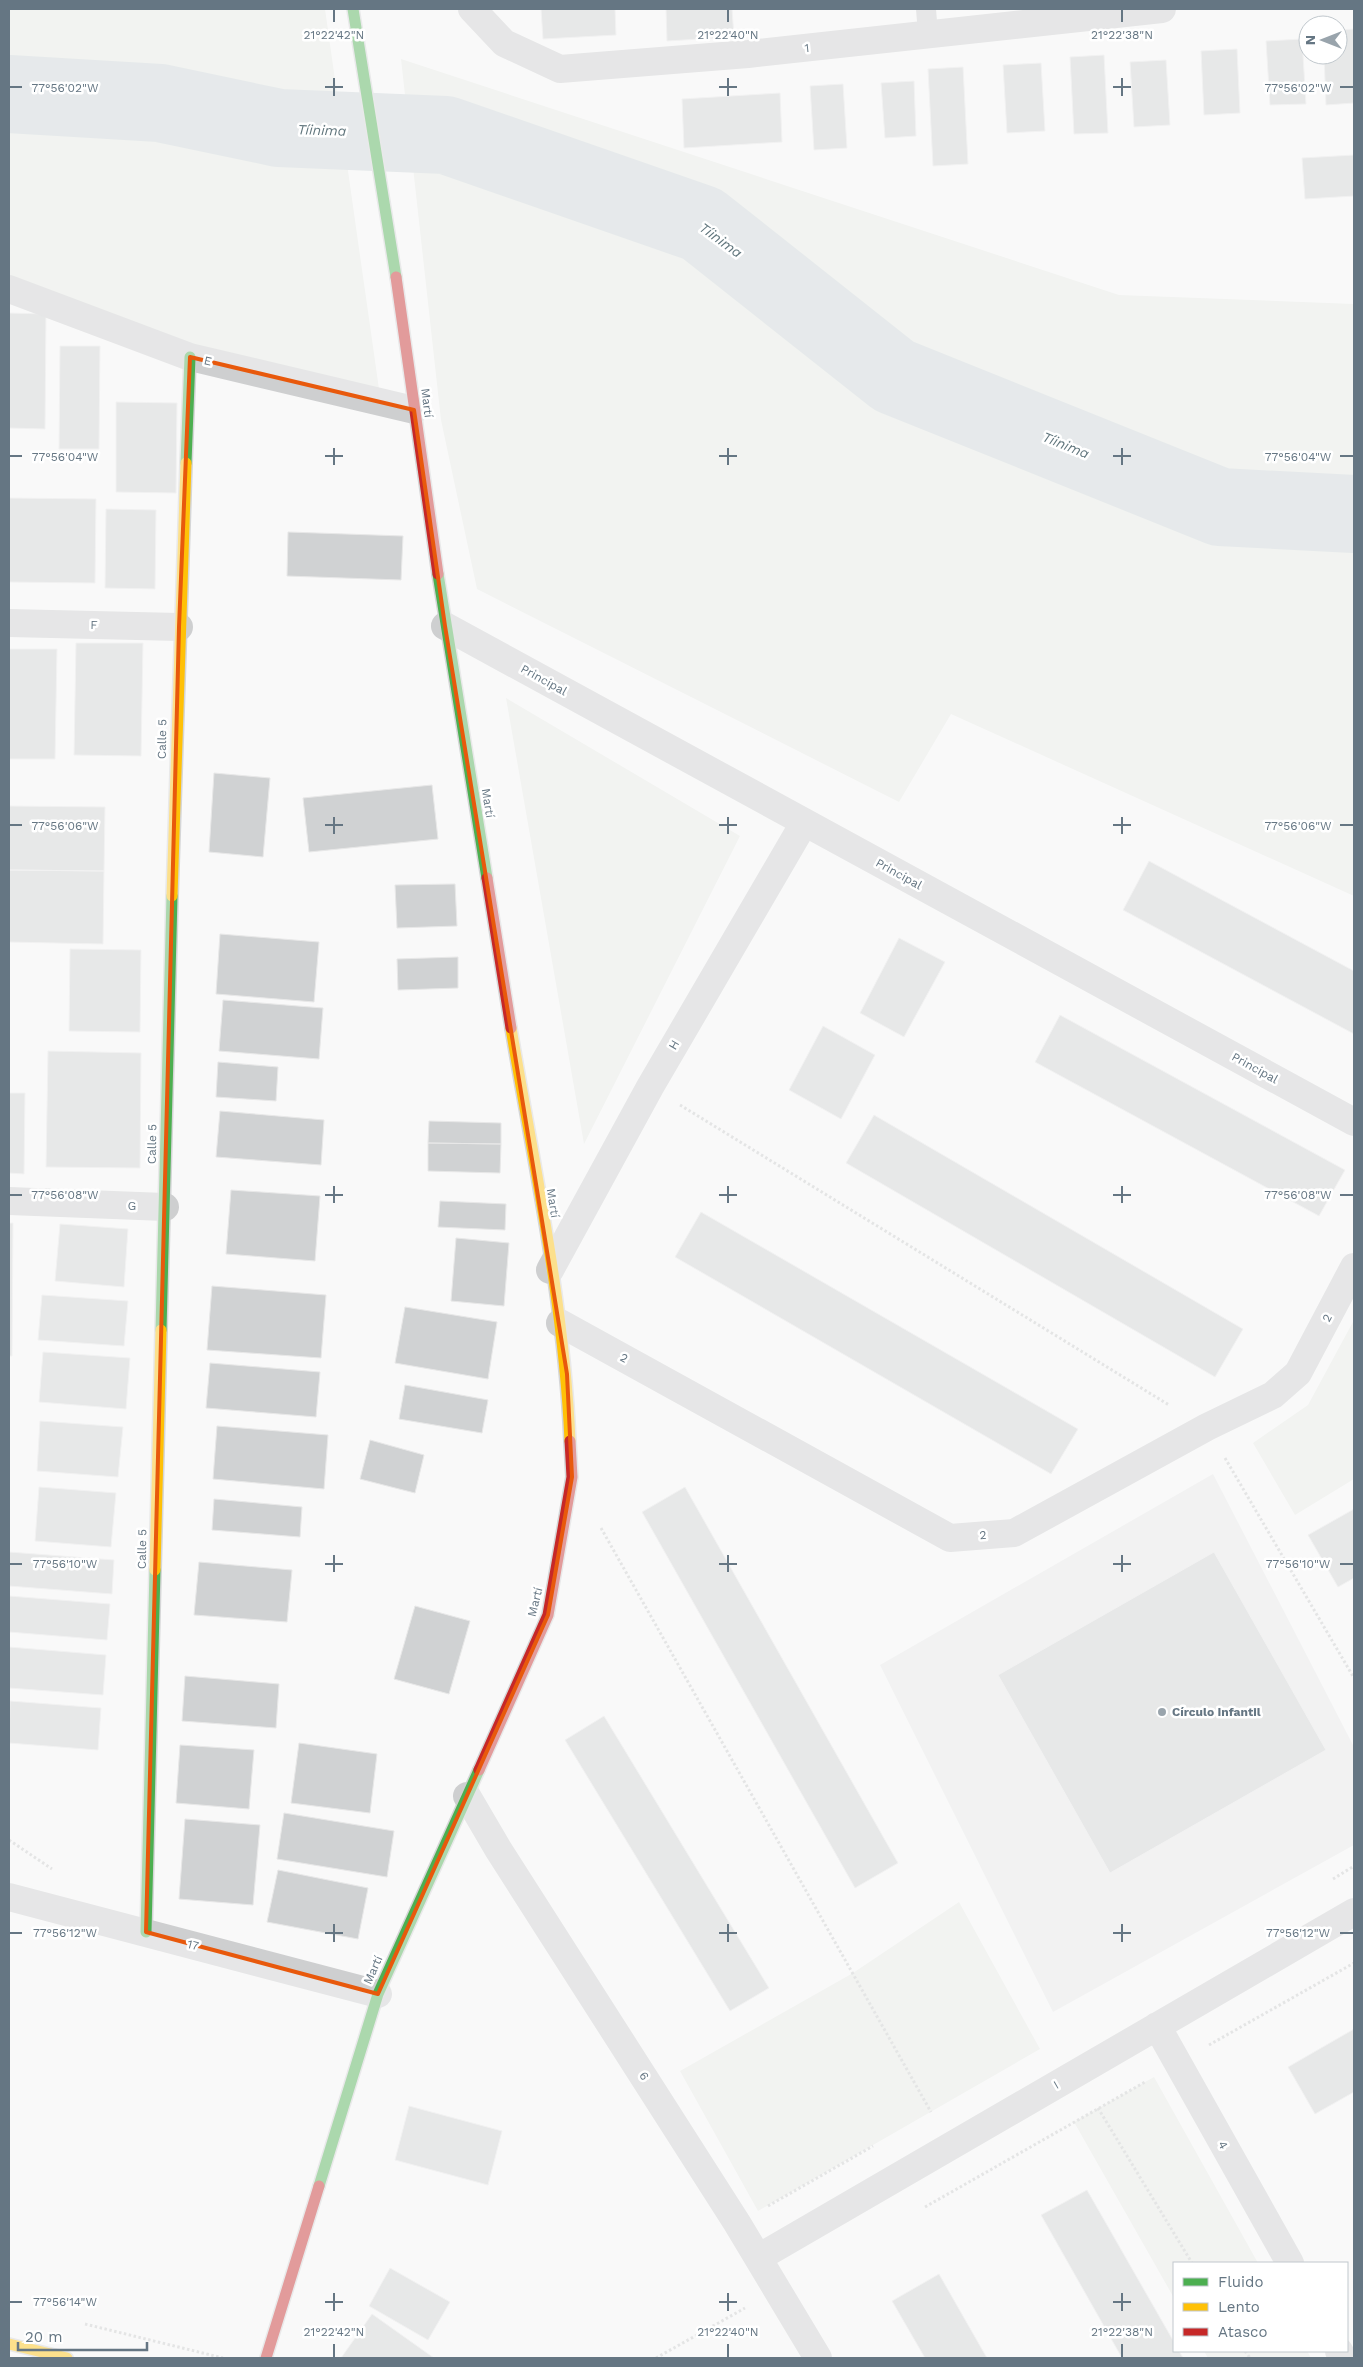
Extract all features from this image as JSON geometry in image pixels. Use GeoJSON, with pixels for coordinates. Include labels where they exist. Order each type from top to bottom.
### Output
{"type":"FeatureCollection","features":[{"type":"Feature","properties":{"kind":"street","name":"Martí"},"geometry":{"type":"LineString","coordinates":[[266,2358],[378,1994],[548,1615],[572,1477],[568,1374],[445,626],[403,324],[353,9]]}},
{"type":"Feature","properties":{"kind":"street","name":"1"},"geometry":{"type":"LineString","coordinates":[[472,9],[504,44],[560,69],[748,54],[927,21],[1162,9]]}},
{"type":"Feature","properties":{"kind":"street","name":"E"},"geometry":{"type":"LineString","coordinates":[[9,289],[190,357],[414,410]]}},
{"type":"Feature","properties":{"kind":"street","name":"Calle 5"},"geometry":{"type":"LineString","coordinates":[[146,1932],[179,627],[190,357]]}},
{"type":"Feature","properties":{"kind":"street","name":"F"},"geometry":{"type":"LineString","coordinates":[[9,623],[179,627]]}},
{"type":"Feature","properties":{"kind":"street","name":"Principal"},"geometry":{"type":"LineString","coordinates":[[445,626],[1354,1122]]}},
{"type":"Feature","properties":{"kind":"street","name":"H"},"geometry":{"type":"LineString","coordinates":[[550,1270],[650,1087],[804,823]]}},
{"type":"Feature","properties":{"kind":"street","name":"G"},"geometry":{"type":"LineString","coordinates":[[9,1201],[164,1207]]}},
{"type":"Feature","properties":{"kind":"street","name":"2"},"geometry":{"type":"LineString","coordinates":[[560,1323],[950,1538],[1014,1533],[1207,1428],[1273,1395],[1298,1373],[1354,1267]]}},
{"type":"Feature","properties":{"kind":"street","name":"6"},"geometry":{"type":"LineString","coordinates":[[467,1796],[498,1849],[778,2290],[818,2358]]}},
{"type":"Feature","properties":{"kind":"street","name":"17"},"geometry":{"type":"LineString","coordinates":[[9,1896],[378,1994]]}},
{"type":"Feature","properties":{"kind":"street","name":"I"},"geometry":{"type":"LineString","coordinates":[[758,2258],[1354,1912]]}},
{"type":"Feature","properties":{"kind":"street","name":"4"},"geometry":{"type":"LineString","coordinates":[[1157,2026],[1289,2262]]}},
{"type":"Feature","properties":{"kind":"street"},"geometry":{"type":"LineString","coordinates":[[9,2344],[67,2358]]}},
{"type":"Feature","properties":{"kind":"path"},"geometry":{"type":"LineString","coordinates":[[650,1087],[1207,1428],[1354,1678]]}},
{"type":"Feature","properties":{"kind":"path"},"geometry":{"type":"LineString","coordinates":[[572,1477],[931,2112]]}},
{"type":"Feature","properties":{"kind":"path"},"geometry":{"type":"LineString","coordinates":[[922,2208],[1354,1963]]}},
{"type":"Feature","properties":{"kind":"path"},"geometry":{"type":"LineString","coordinates":[[1098,2108],[1191,2262]]}},
{"type":"Feature","properties":{"kind":"path"},"geometry":{"type":"LineString","coordinates":[[656,2358],[778,2290]]}},
{"type":"Feature","properties":{"kind":"path"},"geometry":{"type":"LineString","coordinates":[[83,2324],[223,2358]]}},
{"type":"Feature","properties":{"kind":"highlighted area"},"geometry":{"type":"Polygon","coordinates":[[[190,357],[414,410],[445,626],[560,1323],[567,1374],[572,1477],[548,1615],[378,1994],[146,1932],[179,627],[190,357]]]}},
{"type":"Feature","properties":{"kind":"shaded area"},"geometry":{"type":"Polygon","coordinates":[[[9,9],[325,9],[380,396],[217,365],[9,287],[9,9]]]}},
{"type":"Feature","properties":{"kind":"shaded area"},"geometry":{"type":"Polygon","coordinates":[[[401,59],[1119,295],[1354,304],[1354,896],[951,714],[899,802],[477,589],[441,420],[401,59]]]}},
{"type":"Feature","properties":{"kind":"shaded area"},"geometry":{"type":"Polygon","coordinates":[[[506,698],[740,836],[584,1144],[506,698]]]}},
{"type":"Feature","properties":{"kind":"shaded area"},"geometry":{"type":"Polygon","coordinates":[[[1354,1320],[1354,1479],[1295,1515],[1253,1443],[1308,1405],[1354,1320]]]}},
{"type":"Feature","properties":{"kind":"shaded area"},"geometry":{"type":"Polygon","coordinates":[[[1213,1474],[1354,1747],[1354,1845],[1053,2012],[880,1665],[1213,1474]]]}},
{"type":"Feature","properties":{"kind":"shaded area"},"geometry":{"type":"Polygon","coordinates":[[[959,1902],[1040,2049],[758,2211],[680,2071],[853,1973],[959,1902]]]}},
{"type":"Feature","properties":{"kind":"shaded area"},"geometry":{"type":"Polygon","coordinates":[[[1154,2077],[1257,2262],[1173,2262],[1173,2296],[1074,2122],[1154,2077]]]}},
{"type":"Feature","properties":{"kind":"shaded area"},"geometry":{"type":"Polygon","coordinates":[[[1205,2352],[1308,2352],[1311,2358],[1208,2358],[1205,2352]]]}},
{"type":"Feature","properties":{"kind":"building"},"geometry":{"type":"Polygon","coordinates":[[[541,9],[615,9],[616,35],[543,39],[541,9]]]}},
{"type":"Feature","properties":{"kind":"building"},"geometry":{"type":"Polygon","coordinates":[[[666,9],[732,9],[734,37],[667,41],[666,9]]]}},
{"type":"Feature","properties":{"kind":"building"},"geometry":{"type":"Polygon","coordinates":[[[1348,29],[1354,29],[1354,103],[1326,105],[1324,65],[1348,65],[1348,29]]]}},
{"type":"Feature","properties":{"kind":"building"},"geometry":{"type":"Polygon","coordinates":[[[1298,39],[1298,65],[1304,65],[1306,104],[1270,105],[1266,41],[1298,39]]]}},
{"type":"Feature","properties":{"kind":"building"},"geometry":{"type":"Polygon","coordinates":[[[1237,49],[1240,113],[1204,115],[1201,51],[1237,49]]]}},
{"type":"Feature","properties":{"kind":"building"},"geometry":{"type":"Polygon","coordinates":[[[1104,55],[1108,133],[1074,134],[1070,57],[1104,55]]]}},
{"type":"Feature","properties":{"kind":"building"},"geometry":{"type":"Polygon","coordinates":[[[1166,60],[1170,125],[1134,127],[1130,62],[1166,60]]]}},
{"type":"Feature","properties":{"kind":"building"},"geometry":{"type":"Polygon","coordinates":[[[1041,63],[1045,131],[1007,133],[1003,65],[1041,63]]]}},
{"type":"Feature","properties":{"kind":"building"},"geometry":{"type":"Polygon","coordinates":[[[963,67],[968,164],[933,166],[928,69],[963,67]]]}},
{"type":"Feature","properties":{"kind":"building"},"geometry":{"type":"Polygon","coordinates":[[[914,81],[916,136],[885,138],[881,83],[914,81]]]}},
{"type":"Feature","properties":{"kind":"building"},"geometry":{"type":"Polygon","coordinates":[[[843,84],[847,148],[814,150],[810,86],[843,84]]]}},
{"type":"Feature","properties":{"kind":"building"},"geometry":{"type":"Polygon","coordinates":[[[780,93],[782,142],[684,148],[682,99],[780,93]]]}},
{"type":"Feature","properties":{"kind":"building"},"geometry":{"type":"Polygon","coordinates":[[[1354,155],[1354,196],[1305,199],[1302,158],[1354,155]]]}},
{"type":"Feature","properties":{"kind":"building"},"geometry":{"type":"Polygon","coordinates":[[[9,313],[46,314],[45,429],[9,428],[9,313]]]}},
{"type":"Feature","properties":{"kind":"building"},"geometry":{"type":"Polygon","coordinates":[[[60,346],[100,346],[99,449],[59,449],[60,346]]]}},
{"type":"Feature","properties":{"kind":"building"},"geometry":{"type":"Polygon","coordinates":[[[116,402],[177,403],[176,493],[116,492],[116,402]]]}},
{"type":"Feature","properties":{"kind":"building"},"geometry":{"type":"Polygon","coordinates":[[[9,498],[96,499],[95,583],[9,582],[9,498]]]}},
{"type":"Feature","properties":{"kind":"building"},"geometry":{"type":"Polygon","coordinates":[[[106,509],[156,510],[155,589],[105,588],[106,509]]]}},
{"type":"Feature","properties":{"kind":"building"},"geometry":{"type":"Polygon","coordinates":[[[288,532],[403,536],[401,580],[287,576],[288,532]]]}},
{"type":"Feature","properties":{"kind":"building"},"geometry":{"type":"Polygon","coordinates":[[[76,643],[143,643],[141,756],[74,755],[76,643]]]}},
{"type":"Feature","properties":{"kind":"building"},"geometry":{"type":"Polygon","coordinates":[[[9,649],[57,649],[55,759],[9,759],[9,649]]]}},
{"type":"Feature","properties":{"kind":"building"},"geometry":{"type":"Polygon","coordinates":[[[214,773],[270,778],[263,857],[209,852],[214,773]]]}},
{"type":"Feature","properties":{"kind":"building"},"geometry":{"type":"Polygon","coordinates":[[[432,785],[438,839],[309,852],[303,798],[432,785]]]}},
{"type":"Feature","properties":{"kind":"building"},"geometry":{"type":"Polygon","coordinates":[[[9,806],[105,807],[104,871],[9,870],[9,806]]]}},
{"type":"Feature","properties":{"kind":"building"},"geometry":{"type":"Polygon","coordinates":[[[1149,861],[1354,971],[1354,1034],[1123,910],[1149,861]]]}},
{"type":"Feature","properties":{"kind":"building"},"geometry":{"type":"Polygon","coordinates":[[[9,870],[104,871],[103,944],[9,942],[9,870]]]}},
{"type":"Feature","properties":{"kind":"building"},"geometry":{"type":"Polygon","coordinates":[[[455,884],[457,926],[397,928],[395,885],[455,884]]]}},
{"type":"Feature","properties":{"kind":"building"},"geometry":{"type":"Polygon","coordinates":[[[220,934],[319,942],[314,1002],[216,994],[220,934]]]}},
{"type":"Feature","properties":{"kind":"building"},"geometry":{"type":"Polygon","coordinates":[[[899,938],[945,962],[904,1037],[860,1013],[899,938]]]}},
{"type":"Feature","properties":{"kind":"building"},"geometry":{"type":"Polygon","coordinates":[[[70,949],[141,950],[140,1032],[69,1031],[70,949]]]}},
{"type":"Feature","properties":{"kind":"building"},"geometry":{"type":"Polygon","coordinates":[[[458,957],[458,988],[398,990],[397,959],[458,957]]]}},
{"type":"Feature","properties":{"kind":"building"},"geometry":{"type":"Polygon","coordinates":[[[223,1000],[323,1008],[319,1059],[219,1051],[223,1000]]]}},
{"type":"Feature","properties":{"kind":"building"},"geometry":{"type":"Polygon","coordinates":[[[1060,1015],[1345,1170],[1319,1216],[1035,1062],[1060,1015]]]}},
{"type":"Feature","properties":{"kind":"building"},"geometry":{"type":"Polygon","coordinates":[[[823,1026],[875,1055],[841,1119],[789,1090],[823,1026]]]}},
{"type":"Feature","properties":{"kind":"building"},"geometry":{"type":"Polygon","coordinates":[[[48,1051],[141,1053],[140,1168],[46,1167],[48,1051]]]}},
{"type":"Feature","properties":{"kind":"building"},"geometry":{"type":"Polygon","coordinates":[[[218,1062],[278,1067],[276,1101],[216,1097],[218,1062]]]}},
{"type":"Feature","properties":{"kind":"building"},"geometry":{"type":"Polygon","coordinates":[[[9,1093],[25,1093],[24,1174],[9,1173],[9,1093]]]}},
{"type":"Feature","properties":{"kind":"building"},"geometry":{"type":"Polygon","coordinates":[[[220,1111],[324,1120],[321,1165],[216,1157],[220,1111]]]}},
{"type":"Feature","properties":{"kind":"building"},"geometry":{"type":"Polygon","coordinates":[[[874,1115],[1243,1329],[1215,1377],[846,1163],[874,1115]]]}},
{"type":"Feature","properties":{"kind":"building"},"geometry":{"type":"Polygon","coordinates":[[[429,1121],[501,1123],[501,1144],[428,1143],[429,1121]]]}},
{"type":"Feature","properties":{"kind":"building"},"geometry":{"type":"Polygon","coordinates":[[[428,1143],[501,1144],[500,1173],[428,1171],[428,1143]]]}},
{"type":"Feature","properties":{"kind":"building"},"geometry":{"type":"Polygon","coordinates":[[[231,1190],[320,1196],[315,1261],[226,1254],[231,1190]]]}},
{"type":"Feature","properties":{"kind":"building"},"geometry":{"type":"Polygon","coordinates":[[[440,1201],[506,1204],[505,1230],[438,1227],[440,1201]]]}},
{"type":"Feature","properties":{"kind":"building"},"geometry":{"type":"Polygon","coordinates":[[[701,1212],[1078,1429],[1051,1474],[675,1257],[701,1212]]]}},
{"type":"Feature","properties":{"kind":"building"},"geometry":{"type":"Polygon","coordinates":[[[9,1223],[13,1223],[12,1356],[9,1356],[9,1223]]]}},
{"type":"Feature","properties":{"kind":"building"},"geometry":{"type":"Polygon","coordinates":[[[60,1224],[128,1229],[124,1287],[55,1281],[60,1224]]]}},
{"type":"Feature","properties":{"kind":"building"},"geometry":{"type":"Polygon","coordinates":[[[456,1238],[509,1243],[504,1306],[451,1301],[456,1238]]]}},
{"type":"Feature","properties":{"kind":"building"},"geometry":{"type":"Polygon","coordinates":[[[212,1286],[326,1295],[321,1358],[207,1350],[212,1286]]]}},
{"type":"Feature","properties":{"kind":"building"},"geometry":{"type":"Polygon","coordinates":[[[42,1295],[128,1301],[124,1346],[38,1340],[42,1295]]]}},
{"type":"Feature","properties":{"kind":"building"},"geometry":{"type":"Polygon","coordinates":[[[405,1307],[497,1322],[488,1379],[395,1363],[405,1307]]]}},
{"type":"Feature","properties":{"kind":"building"},"geometry":{"type":"Polygon","coordinates":[[[43,1352],[130,1358],[126,1409],[39,1402],[43,1352]]]}},
{"type":"Feature","properties":{"kind":"building"},"geometry":{"type":"Polygon","coordinates":[[[210,1363],[320,1372],[316,1417],[206,1408],[210,1363]]]}},
{"type":"Feature","properties":{"kind":"building"},"geometry":{"type":"Polygon","coordinates":[[[405,1385],[488,1400],[482,1433],[399,1419],[405,1385]]]}},
{"type":"Feature","properties":{"kind":"building"},"geometry":{"type":"Polygon","coordinates":[[[40,1421],[123,1427],[118,1477],[37,1471],[40,1421]]]}},
{"type":"Feature","properties":{"kind":"building"},"geometry":{"type":"Polygon","coordinates":[[[217,1426],[328,1435],[324,1489],[213,1479],[217,1426]]]}},
{"type":"Feature","properties":{"kind":"building"},"geometry":{"type":"Polygon","coordinates":[[[370,1440],[424,1455],[415,1493],[360,1479],[370,1440]]]}},
{"type":"Feature","properties":{"kind":"building"},"geometry":{"type":"Polygon","coordinates":[[[39,1487],[116,1493],[111,1547],[35,1541],[39,1487]]]}},
{"type":"Feature","properties":{"kind":"building"},"geometry":{"type":"Polygon","coordinates":[[[685,1487],[898,1863],[855,1888],[642,1512],[685,1487]]]}},
{"type":"Feature","properties":{"kind":"building"},"geometry":{"type":"Polygon","coordinates":[[[214,1499],[302,1507],[300,1537],[212,1530],[214,1499]]]}},
{"type":"Feature","properties":{"kind":"building"},"geometry":{"type":"Polygon","coordinates":[[[1354,1509],[1354,1578],[1338,1587],[1308,1535],[1354,1509]]]}},
{"type":"Feature","properties":{"kind":"building"},"geometry":{"type":"Polygon","coordinates":[[[9,1552],[114,1560],[112,1594],[9,1586],[9,1552]]]}},
{"type":"Feature","properties":{"kind":"building","name":"Círculo Infantil"},"geometry":{"type":"Polygon","coordinates":[[[1214,1552],[1326,1750],[1110,1873],[998,1675],[1214,1552]]]}},
{"type":"Feature","properties":{"kind":"building"},"geometry":{"type":"Polygon","coordinates":[[[199,1562],[292,1570],[287,1622],[194,1615],[199,1562]]]}},
{"type":"Feature","properties":{"kind":"building"},"geometry":{"type":"Polygon","coordinates":[[[9,1596],[110,1604],[107,1640],[9,1632],[9,1596]]]}},
{"type":"Feature","properties":{"kind":"building"},"geometry":{"type":"Polygon","coordinates":[[[415,1606],[470,1621],[449,1694],[394,1679],[415,1606]]]}},
{"type":"Feature","properties":{"kind":"building"},"geometry":{"type":"Polygon","coordinates":[[[9,1647],[106,1655],[103,1695],[9,1688],[9,1647]]]}},
{"type":"Feature","properties":{"kind":"building"},"geometry":{"type":"Polygon","coordinates":[[[185,1676],[279,1684],[276,1728],[182,1721],[185,1676]]]}},
{"type":"Feature","properties":{"kind":"building"},"geometry":{"type":"Polygon","coordinates":[[[10,1701],[101,1708],[98,1750],[9,1743],[10,1701]]]}},
{"type":"Feature","properties":{"kind":"building"},"geometry":{"type":"Polygon","coordinates":[[[604,1716],[769,1988],[730,2011],[565,1740],[604,1716]]]}},
{"type":"Feature","properties":{"kind":"building"},"geometry":{"type":"Polygon","coordinates":[[[299,1743],[377,1754],[370,1813],[291,1803],[299,1743]]]}},
{"type":"Feature","properties":{"kind":"building"},"geometry":{"type":"Polygon","coordinates":[[[180,1745],[254,1750],[249,1809],[176,1803],[180,1745]]]}},
{"type":"Feature","properties":{"kind":"building"},"geometry":{"type":"Polygon","coordinates":[[[284,1813],[394,1831],[387,1877],[277,1859],[284,1813]]]}},
{"type":"Feature","properties":{"kind":"building"},"geometry":{"type":"Polygon","coordinates":[[[185,1819],[260,1825],[253,1905],[179,1899],[185,1819]]]}},
{"type":"Feature","properties":{"kind":"building"},"geometry":{"type":"Polygon","coordinates":[[[278,1870],[368,1888],[358,1939],[267,1922],[278,1870]]]}},
{"type":"Feature","properties":{"kind":"building"},"geometry":{"type":"Polygon","coordinates":[[[1354,2029],[1354,2092],[1315,2114],[1288,2067],[1354,2029]]]}},
{"type":"Feature","properties":{"kind":"building"},"geometry":{"type":"Polygon","coordinates":[[[409,2106],[502,2131],[488,2185],[395,2160],[409,2106]]]}},
{"type":"Feature","properties":{"kind":"building"},"geometry":{"type":"Polygon","coordinates":[[[1087,2190],[1173,2340],[1173,2352],[1180,2352],[1183,2358],[1122,2358],[1041,2215],[1087,2190]]]}},
{"type":"Feature","properties":{"kind":"building"},"geometry":{"type":"Polygon","coordinates":[[[390,2268],[450,2302],[428,2340],[369,2306],[390,2268]]]}},
{"type":"Feature","properties":{"kind":"building"},"geometry":{"type":"Polygon","coordinates":[[[939,2274],[987,2358],[925,2358],[892,2301],[939,2274]]]}},
{"type":"Feature","properties":{"kind":"building"},"geometry":{"type":"Polygon","coordinates":[[[372,2314],[434,2358],[341,2358],[372,2314]]]}},
{"type":"Feature","properties":{"kind":"waterway","name":"Tíinima"},"geometry":{"type":"LineString","coordinates":[[9,94],[160,103],[279,128],[446,135],[702,224],[894,376],[1220,507],[1354,514]]}},
{"type":"Feature","properties":{"kind":"traffic: fast"},"geometry":{"type":"LineString","coordinates":[[353,9],[396,277]]}},
{"type":"Feature","properties":{"kind":"traffic: fast"},"geometry":{"type":"LineString","coordinates":[[186,463],[190,357]]}},
{"type":"Feature","properties":{"kind":"traffic: fast"},"geometry":{"type":"LineString","coordinates":[[438,574],[487,878]]}},
{"type":"Feature","properties":{"kind":"traffic: fast"},"geometry":{"type":"LineString","coordinates":[[161,1330],[172,896]]}},
{"type":"Feature","properties":{"kind":"traffic: fast"},"geometry":{"type":"LineString","coordinates":[[146,1932],[155,1570]]}},
{"type":"Feature","properties":{"kind":"traffic: fast"},"geometry":{"type":"LineString","coordinates":[[319,2186],[378,1994],[479,1770]]}},
{"type":"Feature","properties":{"kind":"traffic: slow"},"geometry":{"type":"LineString","coordinates":[[172,896],[186,463]]}},
{"type":"Feature","properties":{"kind":"traffic: slow"},"geometry":{"type":"LineString","coordinates":[[511,1028],[555,1285],[567,1389],[570,1441]]}},
{"type":"Feature","properties":{"kind":"traffic: slow"},"geometry":{"type":"LineString","coordinates":[[155,1570],[161,1330]]}},
{"type":"Feature","properties":{"kind":"traffic: slow"},"geometry":{"type":"LineString","coordinates":[[9,2344],[67,2358]]}},
{"type":"Feature","properties":{"kind":"traffic: jam"},"geometry":{"type":"LineString","coordinates":[[396,277],[438,574]]}},
{"type":"Feature","properties":{"kind":"traffic: jam"},"geometry":{"type":"LineString","coordinates":[[487,878],[511,1028]]}},
{"type":"Feature","properties":{"kind":"traffic: jam"},"geometry":{"type":"LineString","coordinates":[[479,1770],[548,1615],[572,1477],[570,1441]]}},
{"type":"Feature","properties":{"kind":"traffic: jam"},"geometry":{"type":"LineString","coordinates":[[266,2358],[319,2186]]}},
{"type":"Feature","properties":{"kind":"place","name":"Círculo Infantil"},"geometry":{"type":"Point","coordinates":[1162,1712]}}]}
